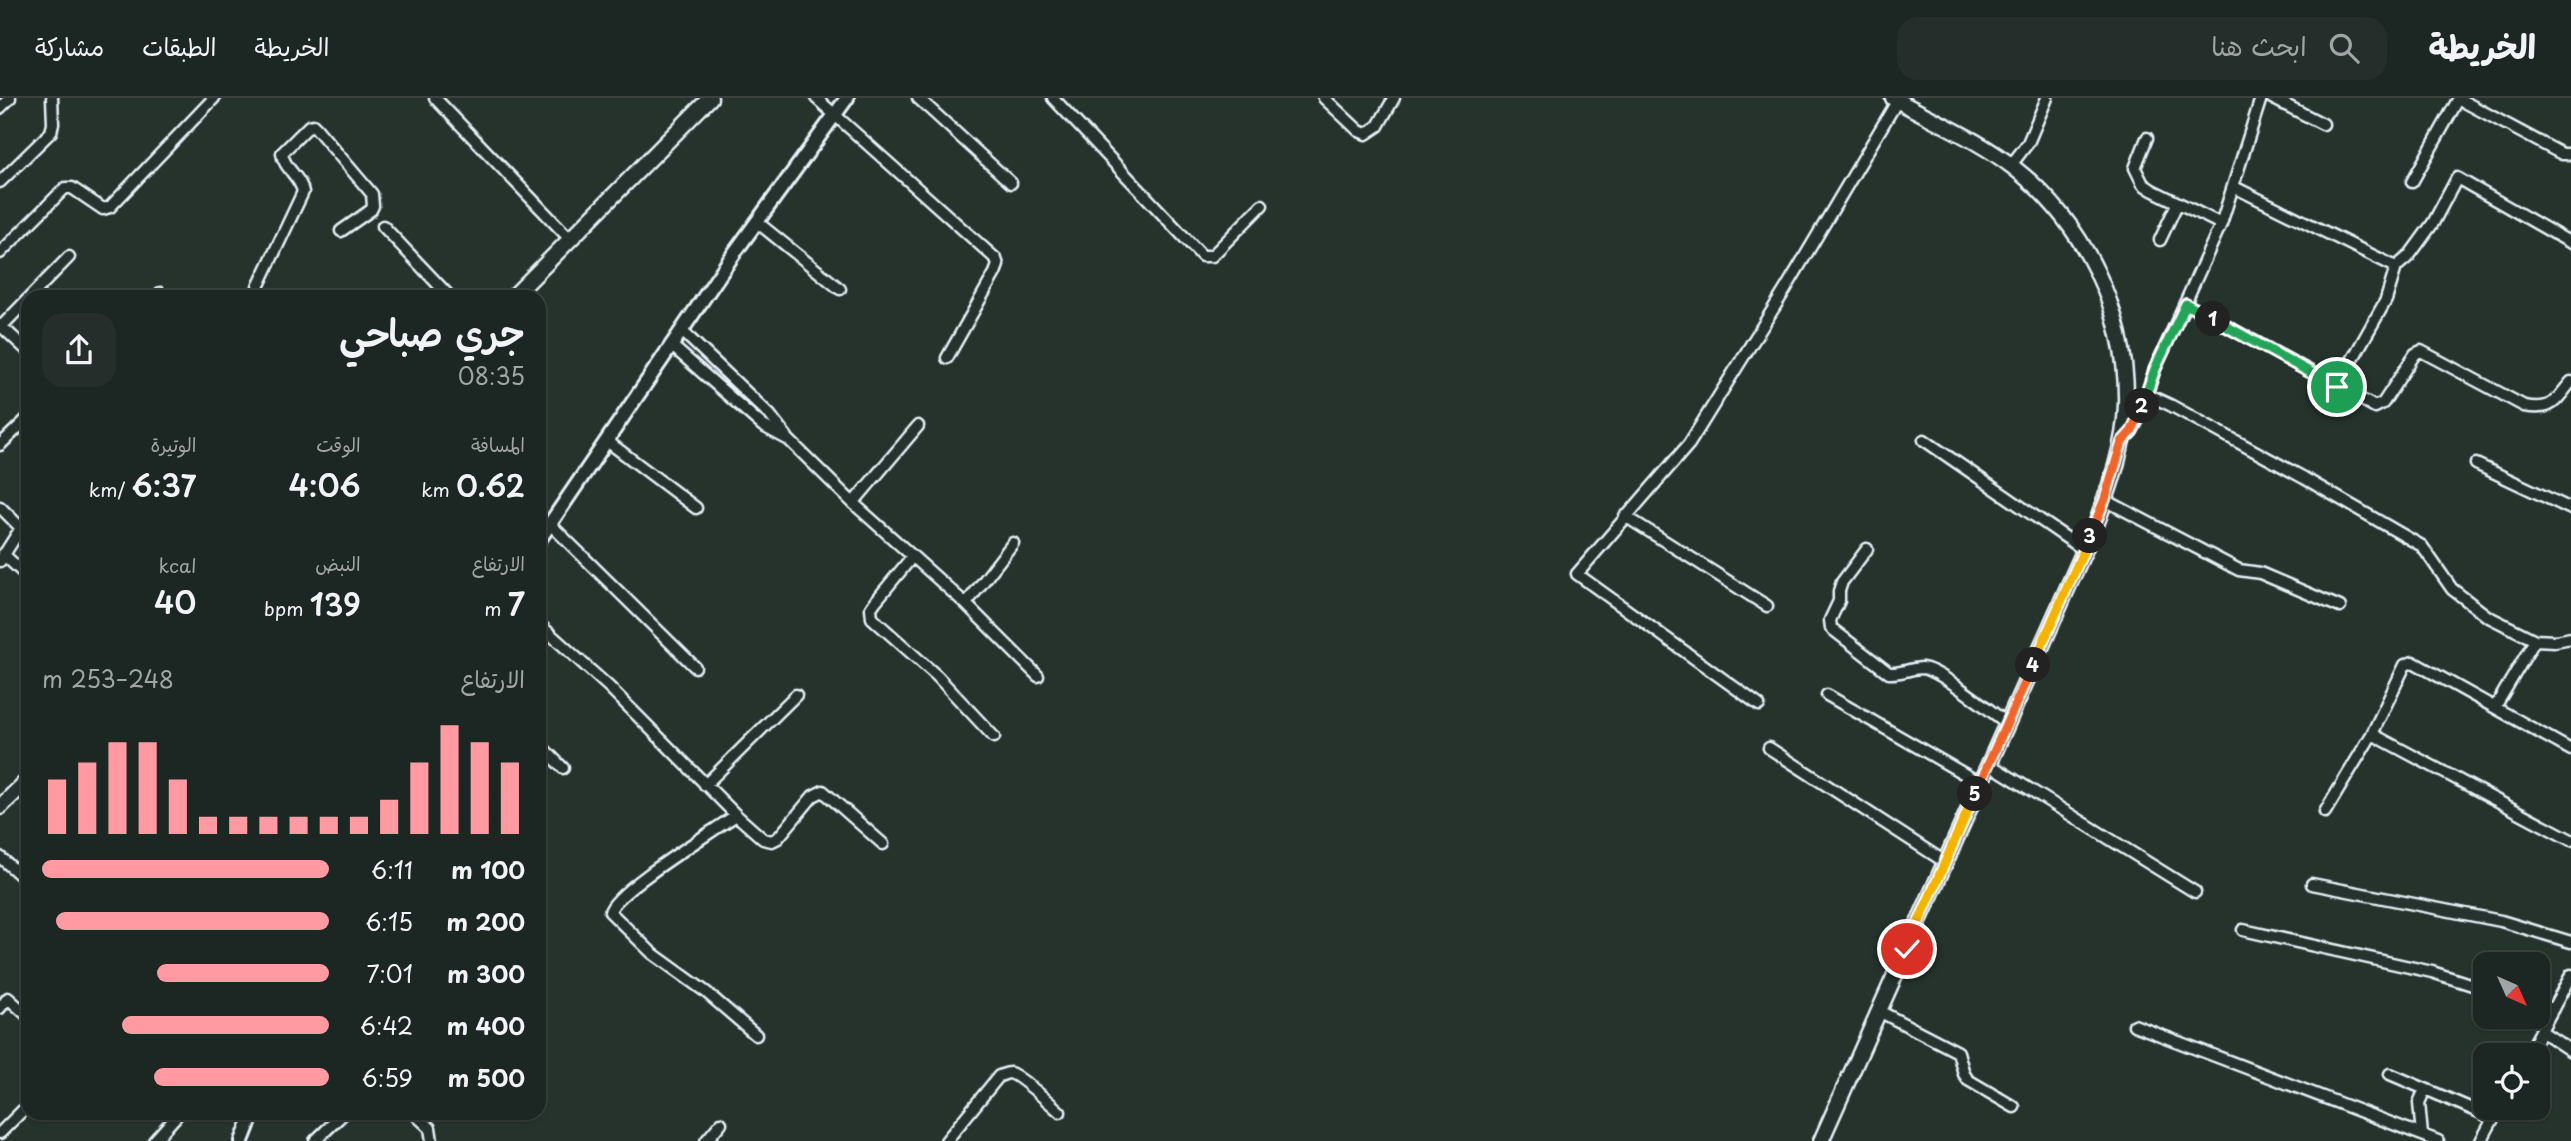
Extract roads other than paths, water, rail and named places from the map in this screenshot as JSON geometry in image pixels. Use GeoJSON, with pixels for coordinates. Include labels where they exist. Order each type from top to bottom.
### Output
{"type":"FeatureCollection","features":[{"type":"Feature","properties":{"kind":"main road"},"geometry":{"type":"LineString","coordinates":[[520,290],[710,98]]}},
{"type":"Feature","properties":{"kind":"main road"},"geometry":{"type":"LineString","coordinates":[[1821,1141],[2084,550],[2105,499],[2122,442],[2126,404],[2121,341],[2108,300],[2072,227],[2054,204],[2011,165],[1896,99]]}},
{"type":"Feature","properties":{"kind":"main road"},"geometry":{"type":"LineString","coordinates":[[0,807],[21,787]]}},
{"type":"Feature","properties":{"kind":"street"},"geometry":{"type":"LineString","coordinates":[[0,108],[10,98]]}},
{"type":"Feature","properties":{"kind":"street"},"geometry":{"type":"LineString","coordinates":[[0,182],[51,132],[52,98]]}},
{"type":"Feature","properties":{"kind":"street"},"geometry":{"type":"LineString","coordinates":[[0,253],[65,188],[72,188],[103,209],[110,207],[214,98]]}},
{"type":"Feature","properties":{"kind":"street"},"geometry":{"type":"LineString","coordinates":[[435,98],[570,239]]}},
{"type":"Feature","properties":{"kind":"street"},"geometry":{"type":"LineString","coordinates":[[816,98],[996,259],[998,265],[995,273],[947,358]]}},
{"type":"Feature","properties":{"kind":"street"},"geometry":{"type":"LineString","coordinates":[[546,529],[671,345],[847,98]]}},
{"type":"Feature","properties":{"kind":"street"},"geometry":{"type":"LineString","coordinates":[[918,98],[1011,183]]}},
{"type":"Feature","properties":{"kind":"street"},"geometry":{"type":"LineString","coordinates":[[1053,98],[1202,256],[1212,256],[1262,205]]}},
{"type":"Feature","properties":{"kind":"street"},"geometry":{"type":"LineString","coordinates":[[1324,98],[1359,131],[1366,134],[1378,126],[1394,98]]}},
{"type":"Feature","properties":{"kind":"street"},"geometry":{"type":"LineString","coordinates":[[2011,165],[2028,143],[2048,98]]}},
{"type":"Feature","properties":{"kind":"street"},"geometry":{"type":"LineString","coordinates":[[2122,442],[2132,431],[2221,224],[2261,98]]}},
{"type":"Feature","properties":{"kind":"street"},"geometry":{"type":"LineString","coordinates":[[2272,98],[2323,124]]}},
{"type":"Feature","properties":{"kind":"street"},"geometry":{"type":"LineString","coordinates":[[1759,705],[1577,574],[1689,444],[1758,335],[1896,99]]}},
{"type":"Feature","properties":{"kind":"street"},"geometry":{"type":"LineString","coordinates":[[2412,183],[2459,99],[2562,153],[2571,154]]}},
{"type":"Feature","properties":{"kind":"street"},"geometry":{"type":"LineString","coordinates":[[257,290],[303,192],[301,184],[282,159],[282,153],[309,126],[316,128],[372,194],[371,211],[341,231]]}},
{"type":"Feature","properties":{"kind":"street"},"geometry":{"type":"LineString","coordinates":[[2147,138],[2135,168],[2138,177],[2151,190],[2221,224]]}},
{"type":"Feature","properties":{"kind":"street"},"geometry":{"type":"LineString","coordinates":[[2337,387],[2386,300],[2396,267],[2409,256],[2432,223],[2457,178],[2571,243]]}},
{"type":"Feature","properties":{"kind":"street"},"geometry":{"type":"LineString","coordinates":[[2234,187],[2396,267]]}},
{"type":"Feature","properties":{"kind":"street"},"geometry":{"type":"LineString","coordinates":[[2160,240],[2177,204]]}},
{"type":"Feature","properties":{"kind":"street"},"geometry":{"type":"LineString","coordinates":[[757,222],[840,289]]}},
{"type":"Feature","properties":{"kind":"street"},"geometry":{"type":"LineString","coordinates":[[383,226],[443,290]]}},
{"type":"Feature","properties":{"kind":"street"},"geometry":{"type":"LineString","coordinates":[[37,290],[69,257]]}},
{"type":"Feature","properties":{"kind":"street"},"geometry":{"type":"LineString","coordinates":[[2186,304],[2370,406],[2378,407],[2383,404],[2415,354],[2421,351],[2524,406],[2541,409],[2549,407],[2571,382]]}},
{"type":"Feature","properties":{"kind":"street"},"geometry":{"type":"LineString","coordinates":[[21,306],[0,326],[21,345]]}},
{"type":"Feature","properties":{"kind":"street"},"geometry":{"type":"LineString","coordinates":[[682,331],[770,415],[789,440],[853,503],[966,604],[1038,676]]}},
{"type":"Feature","properties":{"kind":"street"},"geometry":{"type":"LineString","coordinates":[[671,345],[763,426],[789,440]]}},
{"type":"Feature","properties":{"kind":"street"},"geometry":{"type":"LineString","coordinates":[[2146,394],[2292,471],[2415,541],[2452,589],[2487,616],[2535,640],[2555,641],[2571,638]]}},
{"type":"Feature","properties":{"kind":"street"},"geometry":{"type":"LineString","coordinates":[[0,445],[21,425]]}},
{"type":"Feature","properties":{"kind":"street"},"geometry":{"type":"LineString","coordinates":[[853,503],[918,426]]}},
{"type":"Feature","properties":{"kind":"street"},"geometry":{"type":"LineString","coordinates":[[1924,440],[2084,550]]}},
{"type":"Feature","properties":{"kind":"street"},"geometry":{"type":"LineString","coordinates":[[607,441],[696,508]]}},
{"type":"Feature","properties":{"kind":"street"},"geometry":{"type":"LineString","coordinates":[[2476,464],[2571,509]]}},
{"type":"Feature","properties":{"kind":"street"},"geometry":{"type":"LineString","coordinates":[[2105,499],[2239,570],[2260,573],[2340,607]]}},
{"type":"Feature","properties":{"kind":"street"},"geometry":{"type":"LineString","coordinates":[[0,507],[21,528],[2,557],[21,572]]}},
{"type":"Feature","properties":{"kind":"street"},"geometry":{"type":"LineString","coordinates":[[1625,516],[1767,606]]}},
{"type":"Feature","properties":{"kind":"street"},"geometry":{"type":"LineString","coordinates":[[550,523],[695,667]]}},
{"type":"Feature","properties":{"kind":"street"},"geometry":{"type":"LineString","coordinates":[[966,604],[1013,543]]}},
{"type":"Feature","properties":{"kind":"street"},"geometry":{"type":"LineString","coordinates":[[1867,549],[1842,582],[1839,601],[1830,620],[1833,632],[1889,673],[1899,674],[1922,668],[1939,674],[2007,723]]}},
{"type":"Feature","properties":{"kind":"street"},"geometry":{"type":"LineString","coordinates":[[912,557],[875,602],[872,618],[937,676],[994,737]]}},
{"type":"Feature","properties":{"kind":"street"},"geometry":{"type":"LineString","coordinates":[[546,630],[609,687],[705,785],[763,839],[772,841],[778,838],[813,796],[823,791],[883,844]]}},
{"type":"Feature","properties":{"kind":"street"},"geometry":{"type":"LineString","coordinates":[[2495,707],[2535,640]]}},
{"type":"Feature","properties":{"kind":"street"},"geometry":{"type":"LineString","coordinates":[[2325,812],[2372,734],[2400,674],[2409,662],[2427,668],[2571,750]]}},
{"type":"Feature","properties":{"kind":"street"},"geometry":{"type":"LineString","coordinates":[[705,785],[796,695]]}},
{"type":"Feature","properties":{"kind":"street"},"geometry":{"type":"LineString","coordinates":[[1827,695],[1980,783]]}},
{"type":"Feature","properties":{"kind":"street"},"geometry":{"type":"LineString","coordinates":[[2372,734],[2571,840]]}},
{"type":"Feature","properties":{"kind":"street"},"geometry":{"type":"LineString","coordinates":[[1769,748],[1945,862]]}},
{"type":"Feature","properties":{"kind":"street"},"geometry":{"type":"LineString","coordinates":[[546,751],[562,768]]}},
{"type":"Feature","properties":{"kind":"street"},"geometry":{"type":"LineString","coordinates":[[1989,764],[2195,892]]}},
{"type":"Feature","properties":{"kind":"street"},"geometry":{"type":"LineString","coordinates":[[736,815],[670,858],[614,901],[610,912],[652,953],[706,992],[756,1034]]}},
{"type":"Feature","properties":{"kind":"street"},"geometry":{"type":"LineString","coordinates":[[0,857],[21,876]]}},
{"type":"Feature","properties":{"kind":"street"},"geometry":{"type":"LineString","coordinates":[[2312,884],[2501,921],[2571,942]]}},
{"type":"Feature","properties":{"kind":"street"},"geometry":{"type":"LineString","coordinates":[[2243,930],[2432,972],[2473,985]]}},
{"type":"Feature","properties":{"kind":"street"},"geometry":{"type":"LineString","coordinates":[[2534,1043],[2571,975]]}},
{"type":"Feature","properties":{"kind":"street"},"geometry":{"type":"LineString","coordinates":[[0,1008],[4,995],[21,1010]]}},
{"type":"Feature","properties":{"kind":"street"},"geometry":{"type":"LineString","coordinates":[[1879,1011],[1958,1052],[1968,1080],[2014,1107]]}},
{"type":"Feature","properties":{"kind":"street"},"geometry":{"type":"LineString","coordinates":[[2134,1026],[2438,1141]]}},
{"type":"Feature","properties":{"kind":"street"},"geometry":{"type":"LineString","coordinates":[[2541,1031],[2571,1051]]}},
{"type":"Feature","properties":{"kind":"street"},"geometry":{"type":"LineString","coordinates":[[946,1141],[999,1076],[1005,1073],[1011,1073],[1020,1079],[1060,1112]]}},
{"type":"Feature","properties":{"kind":"street"},"geometry":{"type":"LineString","coordinates":[[2390,1074],[2473,1109]]}},
{"type":"Feature","properties":{"kind":"street"},"geometry":{"type":"LineString","coordinates":[[2422,1135],[2419,1103],[2425,1089]]}},
{"type":"Feature","properties":{"kind":"street"},"geometry":{"type":"LineString","coordinates":[[0,1133],[21,1112]]}},
{"type":"Feature","properties":{"kind":"street"},"geometry":{"type":"LineString","coordinates":[[154,1141],[173,1120]]}},
{"type":"Feature","properties":{"kind":"street"},"geometry":{"type":"LineString","coordinates":[[242,1141],[250,1120]]}},
{"type":"Feature","properties":{"kind":"street"},"geometry":{"type":"LineString","coordinates":[[315,1141],[337,1120]]}},
{"type":"Feature","properties":{"kind":"street"},"geometry":{"type":"LineString","coordinates":[[421,1120],[430,1128],[432,1141]]}},
{"type":"Feature","properties":{"kind":"street"},"geometry":{"type":"LineString","coordinates":[[2481,1141],[2492,1120]]}},
{"type":"Feature","properties":{"kind":"street"},"geometry":{"type":"LineString","coordinates":[[706,1141],[720,1123]]}}]}
